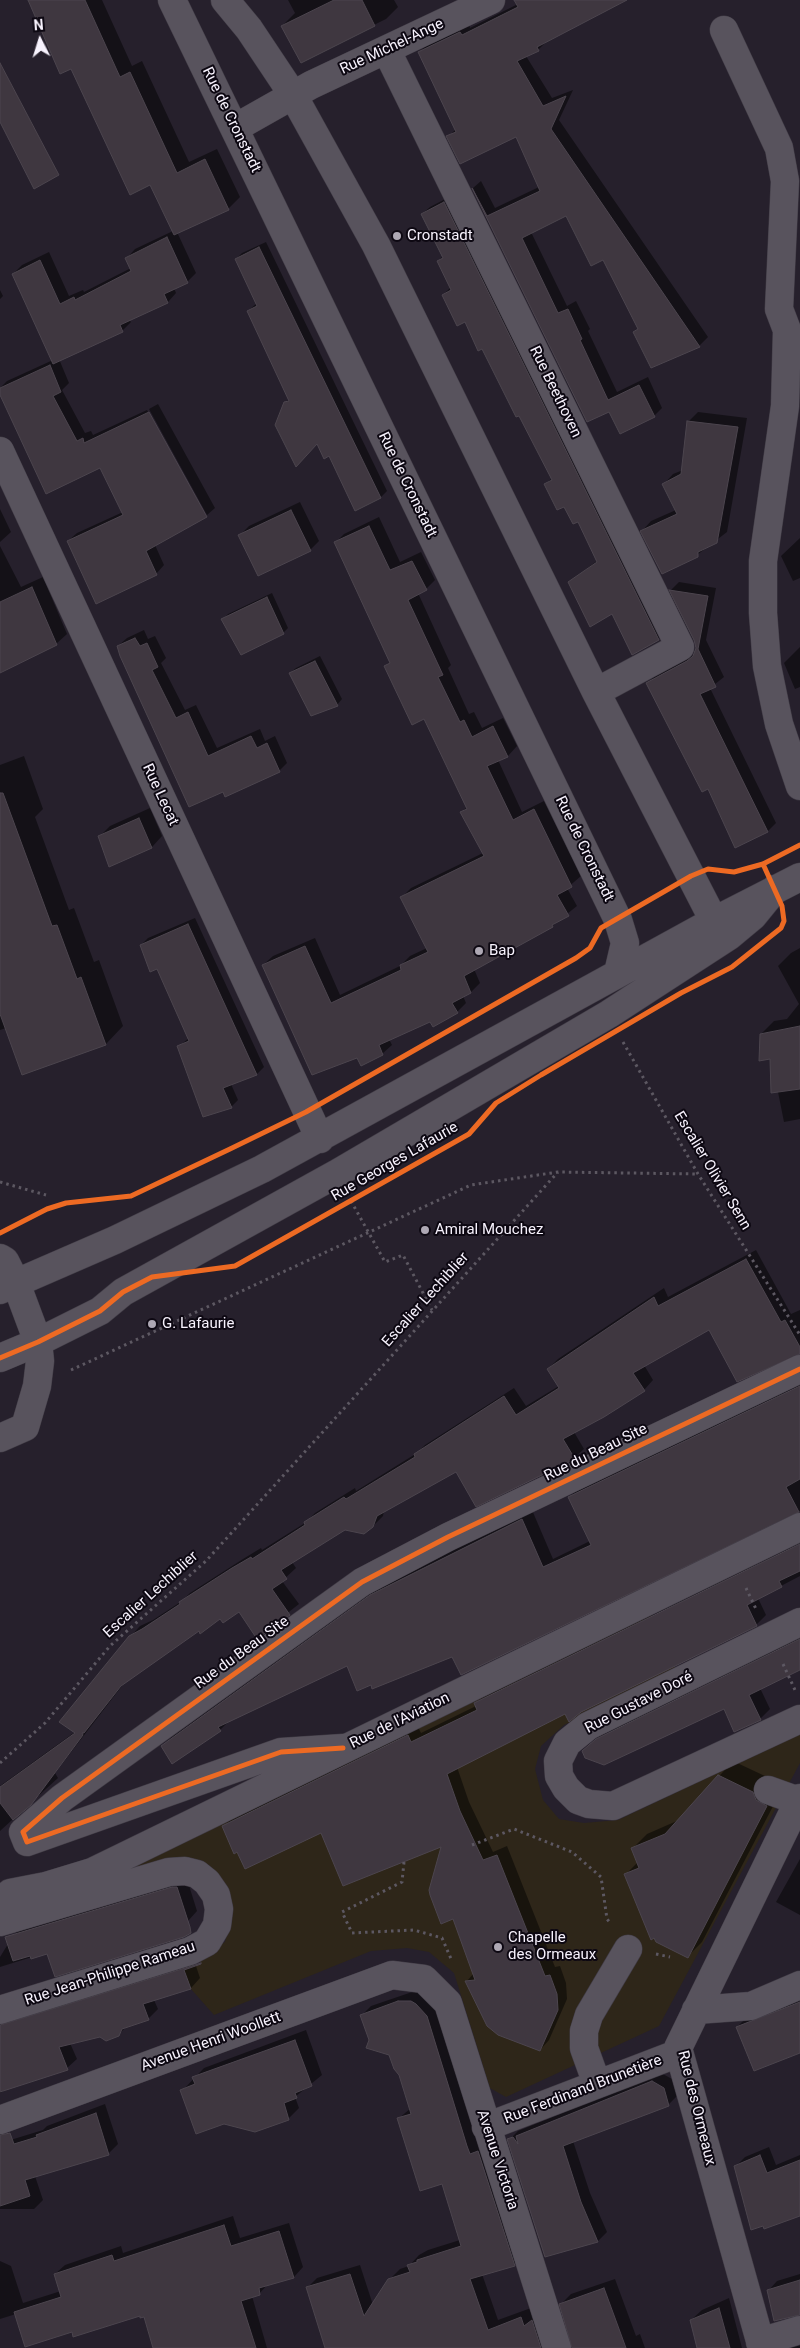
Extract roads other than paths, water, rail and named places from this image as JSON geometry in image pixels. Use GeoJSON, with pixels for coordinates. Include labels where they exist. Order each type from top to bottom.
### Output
{"type":"FeatureCollection","features":[{"type":"Feature","properties":{"kind":"street","name":"Rue de Cronstadt"},"geometry":{"type":"LineString","coordinates":[[172,0],[236,128],[618,920],[625,943],[618,973]]}},
{"type":"Feature","properties":{"kind":"street"},"geometry":{"type":"LineString","coordinates":[[225,0],[249,29],[294,95],[376,244],[596,692],[714,921]]}},
{"type":"Feature","properties":{"kind":"street","name":"Rue Michel-Ange"},"geometry":{"type":"LineString","coordinates":[[236,128],[294,95],[491,0]]}},
{"type":"Feature","properties":{"kind":"street"},"geometry":{"type":"LineString","coordinates":[[724,30],[779,148],[785,181],[779,309],[787,330],[785,406],[763,561],[763,613],[767,666],[779,724],[800,786]]}},
{"type":"Feature","properties":{"kind":"street","name":"Rue Beethoven"},"geometry":{"type":"LineString","coordinates":[[387,50],[680,647],[596,692]]}},
{"type":"Feature","properties":{"kind":"street","name":"Rue Lecat"},"geometry":{"type":"LineString","coordinates":[[0,451],[320,1139]]}},
{"type":"Feature","properties":{"kind":"street"},"geometry":{"type":"LineString","coordinates":[[8,1286],[115,1240],[320,1139],[618,973],[800,877]]}},
{"type":"Feature","properties":{"kind":"street","name":"Rue Georges Lafaurie"},"geometry":{"type":"LineString","coordinates":[[0,1358],[38,1342],[100,1311],[123,1292],[328,1179],[610,1014],[729,936],[753,916],[775,889]]}},
{"type":"Feature","properties":{"kind":"street"},"geometry":{"type":"LineString","coordinates":[[670,976],[714,921]]}},
{"type":"Feature","properties":{"kind":"street"},"geometry":{"type":"LineString","coordinates":[[0,1258],[5,1262],[8,1286],[38,1342],[40,1361],[37,1386],[25,1427],[0,1438]]}},
{"type":"Feature","properties":{"kind":"street","name":"Rue du Beau Site"},"geometry":{"type":"LineString","coordinates":[[343,1748],[281,1752],[27,1842],[23,1832],[62,1798],[362,1582],[448,1537],[800,1369]]}},
{"type":"Feature","properties":{"kind":"street","name":"Rue de l'Aviation"},"geometry":{"type":"LineString","coordinates":[[0,1905],[10,1893],[46,1886],[92,1872],[343,1748],[800,1528]]}},
{"type":"Feature","properties":{"kind":"street","name":"Rue Gustave Doré"},"geometry":{"type":"LineString","coordinates":[[800,1622],[588,1726],[567,1743],[558,1761],[559,1776],[566,1788],[578,1800],[589,1804],[613,1806],[800,1719]]}},
{"type":"Feature","properties":{"kind":"street"},"geometry":{"type":"LineString","coordinates":[[768,1790],[799,1800]]}},
{"type":"Feature","properties":{"kind":"street","name":"Rue des Ormeaux"},"geometry":{"type":"LineString","coordinates":[[761,2345],[678,2048],[799,1800]]}},
{"type":"Feature","properties":{"kind":"street","name":"Rue Jean-Philippe Rameau"},"geometry":{"type":"LineString","coordinates":[[0,1922],[177,1871],[197,1874],[207,1882],[216,1895],[219,1909],[216,1925],[207,1942],[190,1951],[0,2010]]}},
{"type":"Feature","properties":{"kind":"street"},"geometry":{"type":"LineString","coordinates":[[597,2084],[584,2048],[584,2031],[589,2014],[628,1949]]}},
{"type":"Feature","properties":{"kind":"street","name":"Avenue Henri Woollett"},"geometry":{"type":"LineString","coordinates":[[0,2120],[392,1975],[424,1979]]}},
{"type":"Feature","properties":{"kind":"street","name":"Avenue Victoria"},"geometry":{"type":"LineString","coordinates":[[424,1979],[448,2003],[557,2348]]}},
{"type":"Feature","properties":{"kind":"street"},"geometry":{"type":"LineString","coordinates":[[696,2010],[751,2006],[800,1985]]}},
{"type":"Feature","properties":{"kind":"street","name":"Rue Ferdinand Brunetière"},"geometry":{"type":"LineString","coordinates":[[486,2127],[679,2053]]}},
{"type":"Feature","properties":{"kind":"street"},"geometry":{"type":"LineString","coordinates":[[761,2345],[800,2330]]}},
{"type":"Feature","properties":{"kind":"place","name":"Cronstadt"},"geometry":{"type":"Point","coordinates":[397,236]}},
{"type":"Feature","properties":{"kind":"place","name":"Bap"},"geometry":{"type":"Point","coordinates":[479,951]}},
{"type":"Feature","properties":{"kind":"place","name":"Amiral Mouchez"},"geometry":{"type":"Point","coordinates":[425,1230]}},
{"type":"Feature","properties":{"kind":"place","name":"G. Lafaurie"},"geometry":{"type":"Point","coordinates":[152,1324]}},
{"type":"Feature","properties":{"kind":"place","name":"Chapelle des Ormeaux"},"geometry":{"type":"Point","coordinates":[498,1947]}}]}
